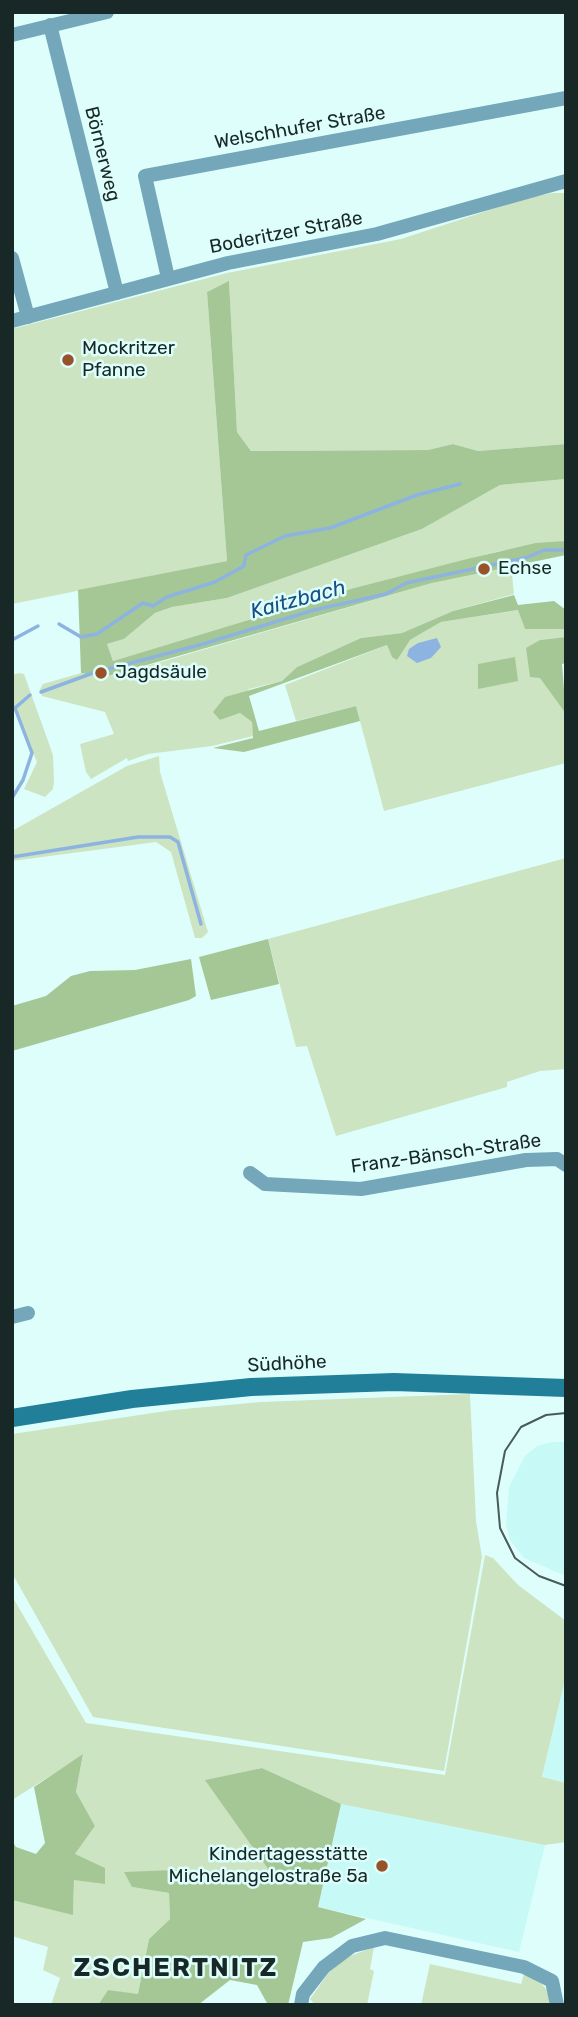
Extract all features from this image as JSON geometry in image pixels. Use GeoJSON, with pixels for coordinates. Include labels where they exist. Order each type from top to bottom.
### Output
{"type":"FeatureCollection","features":[{"type":"Feature","properties":{"kind":"street"},"geometry":{"type":"LineString","coordinates":[[12,35],[107,12]]}},
{"type":"Feature","properties":{"kind":"street","name":"Börnerweg"},"geometry":{"type":"LineString","coordinates":[[50,25],[117,293]]}},
{"type":"Feature","properties":{"kind":"street","name":"Welschhufer Straße"},"geometry":{"type":"LineString","coordinates":[[168,278],[145,176],[566,99]]}},
{"type":"Feature","properties":{"kind":"street","name":"Boderitzer Straße"},"geometry":{"type":"LineString","coordinates":[[12,321],[228,263],[377,234],[566,181]]}},
{"type":"Feature","properties":{"kind":"street"},"geometry":{"type":"LineString","coordinates":[[12,258],[28,317]]}},
{"type":"Feature","properties":{"kind":"street","name":"Franz-Bänsch-Straße"},"geometry":{"type":"LineString","coordinates":[[250,1173],[265,1184],[361,1189],[526,1160],[557,1159],[566,1165]]}},
{"type":"Feature","properties":{"kind":"street"},"geometry":{"type":"LineString","coordinates":[[12,1317],[29,1313]]}},
{"type":"Feature","properties":{"kind":"street","name":"Südhöhe"},"geometry":{"type":"LineString","coordinates":[[12,1418],[166,1394],[263,1386],[406,1382],[566,1388]]}},
{"type":"Feature","properties":{"kind":"street"},"geometry":{"type":"LineString","coordinates":[[301,2005],[303,1994],[324,1967],[352,1947],[385,1938],[524,1967],[552,1981],[557,2005]]}},
{"type":"Feature","properties":{"kind":"shaded area"},"geometry":{"type":"Polygon","coordinates":[[[437,638],[441,647],[431,658],[417,663],[407,656],[409,649],[418,643],[437,638]]]}},
{"type":"Feature","properties":{"kind":"shaded area"},"geometry":{"type":"Polygon","coordinates":[[[566,1442],[566,1576],[524,1558],[510,1540],[506,1524],[509,1487],[525,1456],[537,1446],[566,1442]]]}},
{"type":"Feature","properties":{"kind":"shaded area"},"geometry":{"type":"Polygon","coordinates":[[[566,1675],[566,1783],[542,1778],[566,1675]]]}},
{"type":"Feature","properties":{"kind":"shaded area"},"geometry":{"type":"Polygon","coordinates":[[[341,1804],[545,1845],[519,1952],[318,1907],[341,1804]]]}},
{"type":"Feature","properties":{"kind":"green space"},"geometry":{"type":"Polygon","coordinates":[[[566,193],[566,444],[478,451],[453,444],[428,450],[251,451],[237,432],[229,282],[207,292],[227,561],[12,604],[12,329],[227,273],[401,239],[526,198],[566,193]]]}},
{"type":"Feature","properties":{"kind":"green space"},"geometry":{"type":"Polygon","coordinates":[[[229,281],[237,432],[251,451],[428,450],[453,444],[478,451],[566,444],[566,479],[500,485],[422,529],[227,598],[172,607],[155,613],[124,639],[107,644],[113,661],[354,588],[467,559],[536,543],[566,541],[566,555],[432,583],[104,677],[81,673],[78,590],[227,561],[207,292],[229,281]]]}},
{"type":"Feature","properties":{"kind":"green space"},"geometry":{"type":"Polygon","coordinates":[[[566,479],[566,541],[500,551],[354,588],[113,661],[107,644],[124,639],[155,613],[172,607],[227,598],[422,529],[500,485],[566,479]]]}},
{"type":"Feature","properties":{"kind":"green space"},"geometry":{"type":"Polygon","coordinates":[[[511,565],[514,594],[453,611],[402,633],[361,638],[297,667],[282,681],[249,689],[220,720],[240,713],[252,722],[253,736],[212,746],[148,754],[128,761],[127,758],[91,779],[86,772],[80,744],[114,734],[105,712],[42,696],[40,689],[43,684],[81,673],[104,677],[432,583],[511,565]]]}},
{"type":"Feature","properties":{"kind":"green space"},"geometry":{"type":"Polygon","coordinates":[[[514,595],[518,605],[554,601],[566,610],[566,629],[525,629],[518,610],[441,622],[410,640],[397,660],[392,657],[387,645],[249,696],[259,731],[356,706],[360,721],[244,752],[213,748],[253,738],[252,722],[240,713],[220,720],[213,712],[225,697],[282,681],[297,667],[361,638],[402,633],[453,611],[514,595]]]}},
{"type":"Feature","properties":{"kind":"green space"},"geometry":{"type":"Polygon","coordinates":[[[519,610],[525,629],[566,629],[566,637],[540,640],[540,677],[566,714],[566,763],[384,811],[356,706],[296,721],[285,685],[387,645],[392,657],[410,640],[441,622],[519,610]]]}},
{"type":"Feature","properties":{"kind":"green space"},"geometry":{"type":"Polygon","coordinates":[[[566,637],[566,663],[562,664],[566,714],[540,678],[530,677],[526,648],[540,640],[566,637]]]}},
{"type":"Feature","properties":{"kind":"green space"},"geometry":{"type":"Polygon","coordinates":[[[515,657],[518,681],[478,689],[478,664],[515,657]]]}},
{"type":"Feature","properties":{"kind":"green space"},"geometry":{"type":"Polygon","coordinates":[[[24,674],[53,755],[53,789],[45,797],[24,789],[37,762],[12,704],[12,675],[24,674]]]}},
{"type":"Feature","properties":{"kind":"green space"},"geometry":{"type":"Polygon","coordinates":[[[159,756],[160,772],[208,932],[202,938],[195,938],[171,852],[156,842],[12,861],[12,831],[127,766],[159,756]]]}},
{"type":"Feature","properties":{"kind":"green space"},"geometry":{"type":"Polygon","coordinates":[[[566,858],[566,1069],[540,1071],[507,1082],[507,1087],[336,1136],[307,1046],[296,1047],[268,939],[566,858]]]}},
{"type":"Feature","properties":{"kind":"green space"},"geometry":{"type":"Polygon","coordinates":[[[268,939],[279,984],[211,1000],[199,957],[268,939]]]}},
{"type":"Feature","properties":{"kind":"green space"},"geometry":{"type":"Polygon","coordinates":[[[191,959],[196,996],[189,1000],[12,1051],[12,1006],[46,996],[71,976],[90,971],[135,970],[191,959]]]}},
{"type":"Feature","properties":{"kind":"green space"},"geometry":{"type":"Polygon","coordinates":[[[470,1394],[476,1521],[482,1557],[444,1771],[93,1717],[12,1573],[12,1434],[173,1410],[261,1402],[470,1394]]]}},
{"type":"Feature","properties":{"kind":"green space"},"geometry":{"type":"Polygon","coordinates":[[[485,1555],[493,1558],[518,1585],[566,1621],[566,1675],[542,1777],[566,1783],[566,1842],[545,1845],[341,1804],[262,1768],[206,1780],[278,1883],[175,1870],[132,1887],[169,1893],[170,1919],[149,1939],[138,1995],[108,1990],[98,2005],[51,2005],[60,1978],[43,1970],[48,1947],[12,1936],[12,1900],[73,1914],[75,1854],[95,1826],[76,1792],[83,1755],[12,1800],[12,1596],[86,1723],[445,1775],[485,1555]]]}},
{"type":"Feature","properties":{"kind":"green space"},"geometry":{"type":"Polygon","coordinates":[[[83,1754],[76,1792],[95,1826],[75,1854],[105,1868],[105,1884],[74,1880],[73,1915],[12,1900],[12,1841],[16,1847],[36,1854],[45,1843],[34,1787],[83,1754]]]}},
{"type":"Feature","properties":{"kind":"green space"},"geometry":{"type":"Polygon","coordinates":[[[262,1768],[341,1804],[318,1907],[366,1919],[331,1938],[303,1942],[288,2005],[268,2005],[257,1985],[230,1980],[198,2005],[98,2005],[108,1990],[138,1994],[149,1939],[170,1919],[169,1893],[132,1887],[124,1872],[175,1870],[278,1883],[205,1780],[262,1768]]]}},
{"type":"Feature","properties":{"kind":"green space"},"geometry":{"type":"Polygon","coordinates":[[[374,1947],[370,1969],[374,1971],[367,2005],[315,2005],[310,1999],[332,1968],[345,1958],[374,1947]]]}},
{"type":"Feature","properties":{"kind":"green space"},"geometry":{"type":"Polygon","coordinates":[[[430,1964],[521,1984],[524,1974],[539,1981],[547,1990],[551,2005],[421,2005],[430,1964]]]}},
{"type":"Feature","properties":{"kind":"waterway"},"geometry":{"type":"LineString","coordinates":[[59,624],[81,637],[97,634],[143,603],[153,606],[167,597],[215,582],[244,566],[246,555],[285,536],[330,528],[417,495],[460,484]]}},
{"type":"Feature","properties":{"kind":"waterway","name":"Kaitzbach"},"geometry":{"type":"LineString","coordinates":[[41,692],[93,673],[203,644],[314,610],[386,594],[406,583],[525,558],[545,550],[566,550]]}},
{"type":"Feature","properties":{"kind":"waterway"},"geometry":{"type":"LineString","coordinates":[[12,640],[38,626]]}},
{"type":"Feature","properties":{"kind":"waterway","name":"Kaitzbach"},"geometry":{"type":"LineString","coordinates":[[12,798],[23,780],[32,753],[15,708],[30,695]]}},
{"type":"Feature","properties":{"kind":"waterway"},"geometry":{"type":"LineString","coordinates":[[12,857],[138,837],[170,837],[178,842],[201,924]]}},
{"type":"Feature","properties":{"kind":"tram line"},"geometry":{"type":"LineString","coordinates":[[566,1413],[546,1415],[521,1427],[505,1451],[497,1493],[500,1528],[515,1558],[539,1576],[566,1586]]}},
{"type":"Feature","properties":{"kind":"place","name":"Mockritzer Pfanne"},"geometry":{"type":"Point","coordinates":[68,360]}},
{"type":"Feature","properties":{"kind":"place","name":"Echse"},"geometry":{"type":"Point","coordinates":[484,569]}},
{"type":"Feature","properties":{"kind":"place","name":"Jagdsäule"},"geometry":{"type":"Point","coordinates":[101,673]}},
{"type":"Feature","properties":{"kind":"place","name":"Kindertagesstätte Michelangelostraße 5a"},"geometry":{"type":"Point","coordinates":[382,1866]}},
{"type":"Feature","properties":{"kind":"district","name":"ZSCHERTNITZ"},"geometry":{"type":"Point","coordinates":[176,1968]}}]}
